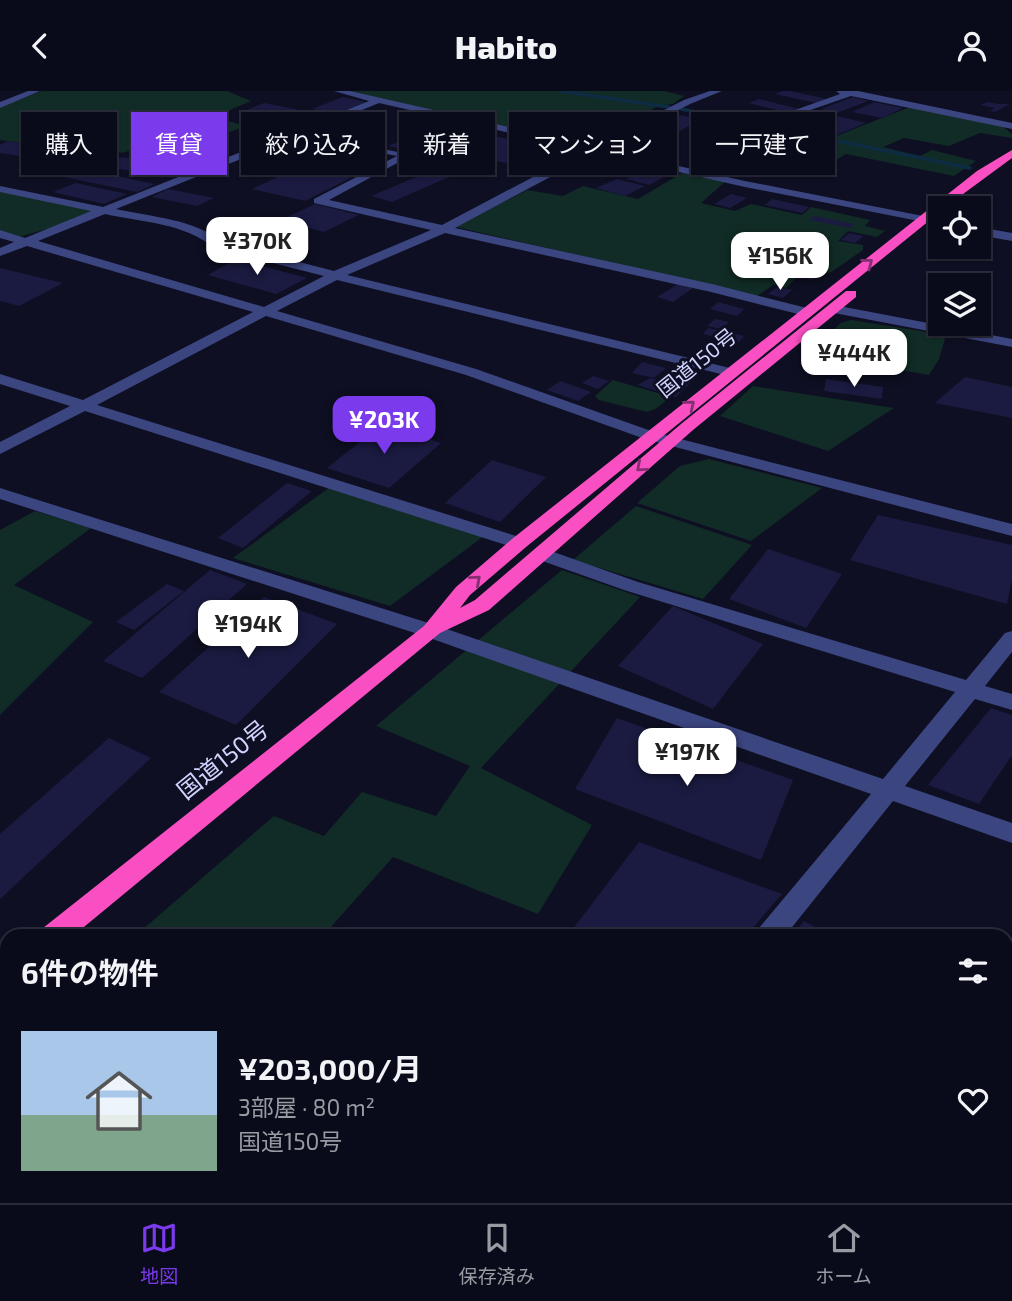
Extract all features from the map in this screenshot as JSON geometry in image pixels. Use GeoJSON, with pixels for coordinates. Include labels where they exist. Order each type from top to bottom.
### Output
{"type":"FeatureCollection","features":[{"type":"Feature","properties":{"kind":"highway","name":"国道150号"},"geometry":{"type":"LineString","coordinates":[[965,196],[1012,153]]}},
{"type":"Feature","properties":{"kind":"highway"},"geometry":{"type":"LineString","coordinates":[[972,196],[1012,166]]}},
{"type":"Feature","properties":{"kind":"highway","name":"国道150号"},"geometry":{"type":"LineString","coordinates":[[62,929],[430,631],[463,591],[729,372],[806,312],[928,228]]}},
{"type":"Feature","properties":{"kind":"highway","name":"国道150号"},"geometry":{"type":"LineString","coordinates":[[430,631],[482,605],[671,442],[928,229]]}},
{"type":"Feature","properties":{"kind":"street"},"geometry":{"type":"LineString","coordinates":[[0,105],[36,91]]}},
{"type":"Feature","properties":{"kind":"street"},"geometry":{"type":"LineString","coordinates":[[338,91],[509,130]]}},
{"type":"Feature","properties":{"kind":"street"},"geometry":{"type":"LineString","coordinates":[[667,112],[718,91]]}},
{"type":"Feature","properties":{"kind":"street"},"geometry":{"type":"LineString","coordinates":[[794,112],[849,92],[1012,126]]}},
{"type":"Feature","properties":{"kind":"street"},"geometry":{"type":"LineString","coordinates":[[350,112],[379,100]]}},
{"type":"Feature","properties":{"kind":"street"},"geometry":{"type":"LineString","coordinates":[[385,151],[407,155],[385,166]]}},
{"type":"Feature","properties":{"kind":"street"},"geometry":{"type":"LineString","coordinates":[[0,252],[241,153]]}},
{"type":"Feature","properties":{"kind":"street"},"geometry":{"type":"LineString","coordinates":[[677,168],[928,220]]}},
{"type":"Feature","properties":{"kind":"street"},"geometry":{"type":"LineString","coordinates":[[368,175],[318,201],[712,288],[806,312]]}},
{"type":"Feature","properties":{"kind":"street"},"geometry":{"type":"LineString","coordinates":[[0,449],[263,311],[336,275],[445,228],[546,175]]}},
{"type":"Feature","properties":{"kind":"street"},"geometry":{"type":"LineString","coordinates":[[0,189],[189,228],[205,234],[218,245],[468,310],[729,372]]}},
{"type":"Feature","properties":{"kind":"street"},"geometry":{"type":"LineString","coordinates":[[991,233],[1012,237]]}},
{"type":"Feature","properties":{"kind":"street"},"geometry":{"type":"LineString","coordinates":[[0,234],[471,372],[671,442],[1012,530]]}},
{"type":"Feature","properties":{"kind":"street"},"geometry":{"type":"LineString","coordinates":[[834,309],[1012,343]]}},
{"type":"Feature","properties":{"kind":"street"},"geometry":{"type":"LineString","coordinates":[[0,379],[519,543]]}},
{"type":"Feature","properties":{"kind":"street"},"geometry":{"type":"LineString","coordinates":[[0,493],[430,631],[1012,833]]}},
{"type":"Feature","properties":{"kind":"street"},"geometry":{"type":"LineString","coordinates":[[541,554],[631,586],[1012,702]]}},
{"type":"Feature","properties":{"kind":"street"},"geometry":{"type":"LineString","coordinates":[[775,929],[1012,638]]}},
{"type":"Feature","properties":{"kind":"green space"},"geometry":{"type":"Polygon","coordinates":[[[42,91],[227,91],[251,101],[225,112],[131,112],[131,150],[122,153],[117,151],[117,112],[21,112],[21,143],[0,140],[0,106],[42,91]]]}},
{"type":"Feature","properties":{"kind":"green space"},"geometry":{"type":"Polygon","coordinates":[[[348,91],[664,91],[684,96],[673,104],[658,106],[647,112],[509,112],[509,127],[495,124],[495,112],[441,112],[348,91]]]}},
{"type":"Feature","properties":{"kind":"green space"},"geometry":{"type":"Polygon","coordinates":[[[910,107],[1002,126],[1012,134],[1012,138],[980,133],[949,146],[904,138],[883,147],[920,156],[932,150],[976,161],[954,176],[846,154],[835,161],[835,136],[910,107]]]}},
{"type":"Feature","properties":{"kind":"green space"},"geometry":{"type":"Polygon","coordinates":[[[227,121],[241,125],[241,128],[227,133],[227,121]]]}},
{"type":"Feature","properties":{"kind":"green space"},"geometry":{"type":"Polygon","coordinates":[[[682,173],[726,181],[701,203],[735,211],[751,204],[802,215],[811,207],[870,220],[865,226],[885,231],[877,237],[848,231],[838,241],[863,245],[863,250],[830,273],[796,267],[786,274],[796,278],[786,288],[773,285],[757,296],[456,227],[527,190],[563,196],[583,186],[638,199],[682,173]]]}},
{"type":"Feature","properties":{"kind":"green space"},"geometry":{"type":"Polygon","coordinates":[[[0,189],[106,213],[15,238],[0,234],[0,189]]]}},
{"type":"Feature","properties":{"kind":"green space"},"geometry":{"type":"Polygon","coordinates":[[[851,320],[928,332],[928,336],[946,336],[939,359],[929,375],[816,356],[812,348],[841,323],[851,320]]]}},
{"type":"Feature","properties":{"kind":"green space"},"geometry":{"type":"Polygon","coordinates":[[[613,380],[668,396],[669,399],[647,412],[599,400],[595,396],[613,380]]]}},
{"type":"Feature","properties":{"kind":"green space"},"geometry":{"type":"Polygon","coordinates":[[[753,386],[894,408],[828,451],[720,416],[753,386]]]}},
{"type":"Feature","properties":{"kind":"green space"},"geometry":{"type":"Polygon","coordinates":[[[709,459],[822,488],[751,541],[637,503],[680,466],[709,459]]]}},
{"type":"Feature","properties":{"kind":"green space"},"geometry":{"type":"Polygon","coordinates":[[[330,487],[488,533],[390,606],[233,558],[330,487]]]}},
{"type":"Feature","properties":{"kind":"green space"},"geometry":{"type":"Polygon","coordinates":[[[636,506],[752,545],[703,599],[573,560],[636,506]]]}},
{"type":"Feature","properties":{"kind":"green space"},"geometry":{"type":"Polygon","coordinates":[[[35,511],[91,528],[14,585],[93,622],[0,715],[0,530],[35,511]]]}},
{"type":"Feature","properties":{"kind":"green space"},"geometry":{"type":"Polygon","coordinates":[[[562,570],[640,597],[481,768],[592,825],[538,914],[393,857],[329,929],[143,929],[274,816],[324,836],[362,792],[436,816],[470,766],[376,726],[562,570]]]}},
{"type":"Feature","properties":{"kind":"building"},"geometry":{"type":"Polygon","coordinates":[[[783,91],[826,99],[816,103],[775,94],[783,91]]]}},
{"type":"Feature","properties":{"kind":"building"},"geometry":{"type":"Polygon","coordinates":[[[343,97],[366,102],[341,112],[312,109],[343,97]]]}},
{"type":"Feature","properties":{"kind":"building"},"geometry":{"type":"Polygon","coordinates":[[[853,97],[868,101],[837,113],[821,109],[853,97]]]}},
{"type":"Feature","properties":{"kind":"building"},"geometry":{"type":"Polygon","coordinates":[[[759,99],[799,109],[785,112],[749,103],[759,99]]]}},
{"type":"Feature","properties":{"kind":"building"},"geometry":{"type":"Polygon","coordinates":[[[874,102],[903,108],[882,118],[852,112],[874,102]]]}},
{"type":"Feature","properties":{"kind":"building"},"geometry":{"type":"Polygon","coordinates":[[[988,102],[1010,104],[995,112],[990,111],[995,108],[980,105],[988,102]]]}},
{"type":"Feature","properties":{"kind":"building"},"geometry":{"type":"Polygon","coordinates":[[[264,103],[310,112],[249,112],[244,111],[264,103]]]}},
{"type":"Feature","properties":{"kind":"building"},"geometry":{"type":"Polygon","coordinates":[[[677,115],[691,117],[691,125],[677,130],[677,115]]]}},
{"type":"Feature","properties":{"kind":"building"},"geometry":{"type":"Polygon","coordinates":[[[835,115],[866,123],[835,136],[835,115]]]}},
{"type":"Feature","properties":{"kind":"building"},"geometry":{"type":"Polygon","coordinates":[[[495,136],[509,139],[509,164],[495,161],[495,136]]]}},
{"type":"Feature","properties":{"kind":"building"},"geometry":{"type":"Polygon","coordinates":[[[8,141],[21,143],[21,156],[0,153],[0,145],[8,141]]]}},
{"type":"Feature","properties":{"kind":"building"},"geometry":{"type":"Polygon","coordinates":[[[399,141],[399,148],[388,146],[399,141]]]}},
{"type":"Feature","properties":{"kind":"building"},"geometry":{"type":"Polygon","coordinates":[[[117,159],[131,159],[131,171],[117,168],[117,159]]]}},
{"type":"Feature","properties":{"kind":"building"},"geometry":{"type":"Polygon","coordinates":[[[112,175],[155,184],[137,192],[64,177],[112,175]]]}},
{"type":"Feature","properties":{"kind":"building"},"geometry":{"type":"Polygon","coordinates":[[[156,175],[180,175],[174,178],[156,175]]]}},
{"type":"Feature","properties":{"kind":"building"},"geometry":{"type":"Polygon","coordinates":[[[282,175],[354,176],[305,201],[252,189],[282,175]]]}},
{"type":"Feature","properties":{"kind":"building"},"geometry":{"type":"Polygon","coordinates":[[[421,175],[451,176],[392,202],[371,196],[421,175]]]}},
{"type":"Feature","properties":{"kind":"building"},"geometry":{"type":"Polygon","coordinates":[[[633,175],[667,175],[649,185],[626,179],[633,175]]]}},
{"type":"Feature","properties":{"kind":"building"},"geometry":{"type":"Polygon","coordinates":[[[617,179],[645,186],[625,196],[596,188],[617,179]]]}},
{"type":"Feature","properties":{"kind":"building"},"geometry":{"type":"Polygon","coordinates":[[[76,183],[127,194],[104,204],[53,192],[76,183]]]}},
{"type":"Feature","properties":{"kind":"building"},"geometry":{"type":"Polygon","coordinates":[[[168,189],[214,198],[197,206],[152,197],[168,189]]]}},
{"type":"Feature","properties":{"kind":"building"},"geometry":{"type":"Polygon","coordinates":[[[731,194],[747,198],[730,208],[714,204],[731,194]]]}},
{"type":"Feature","properties":{"kind":"building"},"geometry":{"type":"Polygon","coordinates":[[[772,199],[809,207],[802,213],[765,205],[772,199]]]}},
{"type":"Feature","properties":{"kind":"building"},"geometry":{"type":"Polygon","coordinates":[[[315,204],[359,215],[324,232],[281,220],[315,204]]]}},
{"type":"Feature","properties":{"kind":"building"},"geometry":{"type":"Polygon","coordinates":[[[814,216],[854,224],[850,228],[810,220],[814,216]]]}},
{"type":"Feature","properties":{"kind":"building"},"geometry":{"type":"Polygon","coordinates":[[[263,223],[288,230],[251,248],[225,241],[263,223]]]}},
{"type":"Feature","properties":{"kind":"building"},"geometry":{"type":"Polygon","coordinates":[[[849,233],[864,236],[855,243],[841,240],[849,233]]]}},
{"type":"Feature","properties":{"kind":"building"},"geometry":{"type":"Polygon","coordinates":[[[236,259],[307,278],[276,294],[208,275],[236,259]]]}},
{"type":"Feature","properties":{"kind":"building"},"geometry":{"type":"Polygon","coordinates":[[[0,268],[63,283],[19,306],[0,301],[0,268]]]}},
{"type":"Feature","properties":{"kind":"building"},"geometry":{"type":"Polygon","coordinates":[[[798,268],[820,273],[813,280],[791,275],[798,268]]]}},
{"type":"Feature","properties":{"kind":"building"},"geometry":{"type":"Polygon","coordinates":[[[678,284],[693,288],[673,302],[657,297],[678,284]]]}},
{"type":"Feature","properties":{"kind":"building"},"geometry":{"type":"Polygon","coordinates":[[[777,287],[792,290],[783,298],[768,294],[777,287]]]}},
{"type":"Feature","properties":{"kind":"building"},"geometry":{"type":"Polygon","coordinates":[[[718,302],[744,309],[737,316],[710,309],[718,302]]]}},
{"type":"Feature","properties":{"kind":"building"},"geometry":{"type":"Polygon","coordinates":[[[715,319],[729,322],[722,329],[707,326],[715,319]]]}},
{"type":"Feature","properties":{"kind":"building"},"geometry":{"type":"Polygon","coordinates":[[[708,328],[744,336],[739,342],[703,334],[708,328]]]}},
{"type":"Feature","properties":{"kind":"building"},"geometry":{"type":"Polygon","coordinates":[[[642,362],[666,368],[654,378],[632,373],[642,362]]]}},
{"type":"Feature","properties":{"kind":"building"},"geometry":{"type":"Polygon","coordinates":[[[688,371],[700,374],[676,397],[637,385],[651,378],[657,380],[666,372],[682,376],[688,371]]]}},
{"type":"Feature","properties":{"kind":"building"},"geometry":{"type":"Polygon","coordinates":[[[593,376],[609,381],[598,389],[582,383],[593,376]]]}},
{"type":"Feature","properties":{"kind":"building"},"geometry":{"type":"Polygon","coordinates":[[[965,377],[1012,387],[1012,418],[935,403],[965,377]]]}},
{"type":"Feature","properties":{"kind":"building"},"geometry":{"type":"Polygon","coordinates":[[[826,379],[883,387],[882,399],[824,391],[826,379]]]}},
{"type":"Feature","properties":{"kind":"building"},"geometry":{"type":"Polygon","coordinates":[[[560,381],[591,392],[578,401],[547,390],[560,381]]]}},
{"type":"Feature","properties":{"kind":"building"},"geometry":{"type":"Polygon","coordinates":[[[381,425],[441,443],[389,488],[327,468],[381,425]]]}},
{"type":"Feature","properties":{"kind":"building"},"geometry":{"type":"Polygon","coordinates":[[[492,460],[546,477],[500,522],[445,503],[492,460]]]}},
{"type":"Feature","properties":{"kind":"building"},"geometry":{"type":"Polygon","coordinates":[[[287,483],[312,491],[243,548],[218,538],[287,483]]]}},
{"type":"Feature","properties":{"kind":"building"},"geometry":{"type":"Polygon","coordinates":[[[878,515],[1012,545],[1012,579],[1007,604],[850,560],[878,515]]]}},
{"type":"Feature","properties":{"kind":"building"},"geometry":{"type":"Polygon","coordinates":[[[768,549],[842,574],[806,628],[729,599],[768,549]]]}},
{"type":"Feature","properties":{"kind":"building"},"geometry":{"type":"Polygon","coordinates":[[[210,570],[247,584],[142,678],[103,661],[210,570]]]}},
{"type":"Feature","properties":{"kind":"building"},"geometry":{"type":"Polygon","coordinates":[[[167,584],[184,591],[134,630],[116,622],[167,584]]]}},
{"type":"Feature","properties":{"kind":"building"},"geometry":{"type":"Polygon","coordinates":[[[264,597],[337,624],[236,725],[159,692],[264,597]]]}},
{"type":"Feature","properties":{"kind":"building"},"geometry":{"type":"Polygon","coordinates":[[[673,606],[763,644],[713,709],[618,666],[673,606]]]}},
{"type":"Feature","properties":{"kind":"building"},"geometry":{"type":"Polygon","coordinates":[[[991,708],[1012,715],[1012,755],[979,804],[928,785],[991,708]]]}},
{"type":"Feature","properties":{"kind":"building"},"geometry":{"type":"Polygon","coordinates":[[[617,718],[793,780],[761,860],[575,789],[617,718]]]}},
{"type":"Feature","properties":{"kind":"building"},"geometry":{"type":"Polygon","coordinates":[[[109,738],[151,758],[0,899],[0,834],[109,738]]]}},
{"type":"Feature","properties":{"kind":"building"},"geometry":{"type":"Polygon","coordinates":[[[639,842],[782,894],[752,929],[573,929],[639,842]]]}},
{"type":"Feature","properties":{"kind":"building"},"geometry":{"type":"Polygon","coordinates":[[[804,921],[818,929],[798,929],[804,921]]]}},
{"type":"Feature","properties":{"kind":"waterway"},"geometry":{"type":"LineString","coordinates":[[560,91],[669,107]]}},
{"type":"Feature","properties":{"kind":"waterway"},"geometry":{"type":"LineString","coordinates":[[681,109],[970,168]]}}]}
